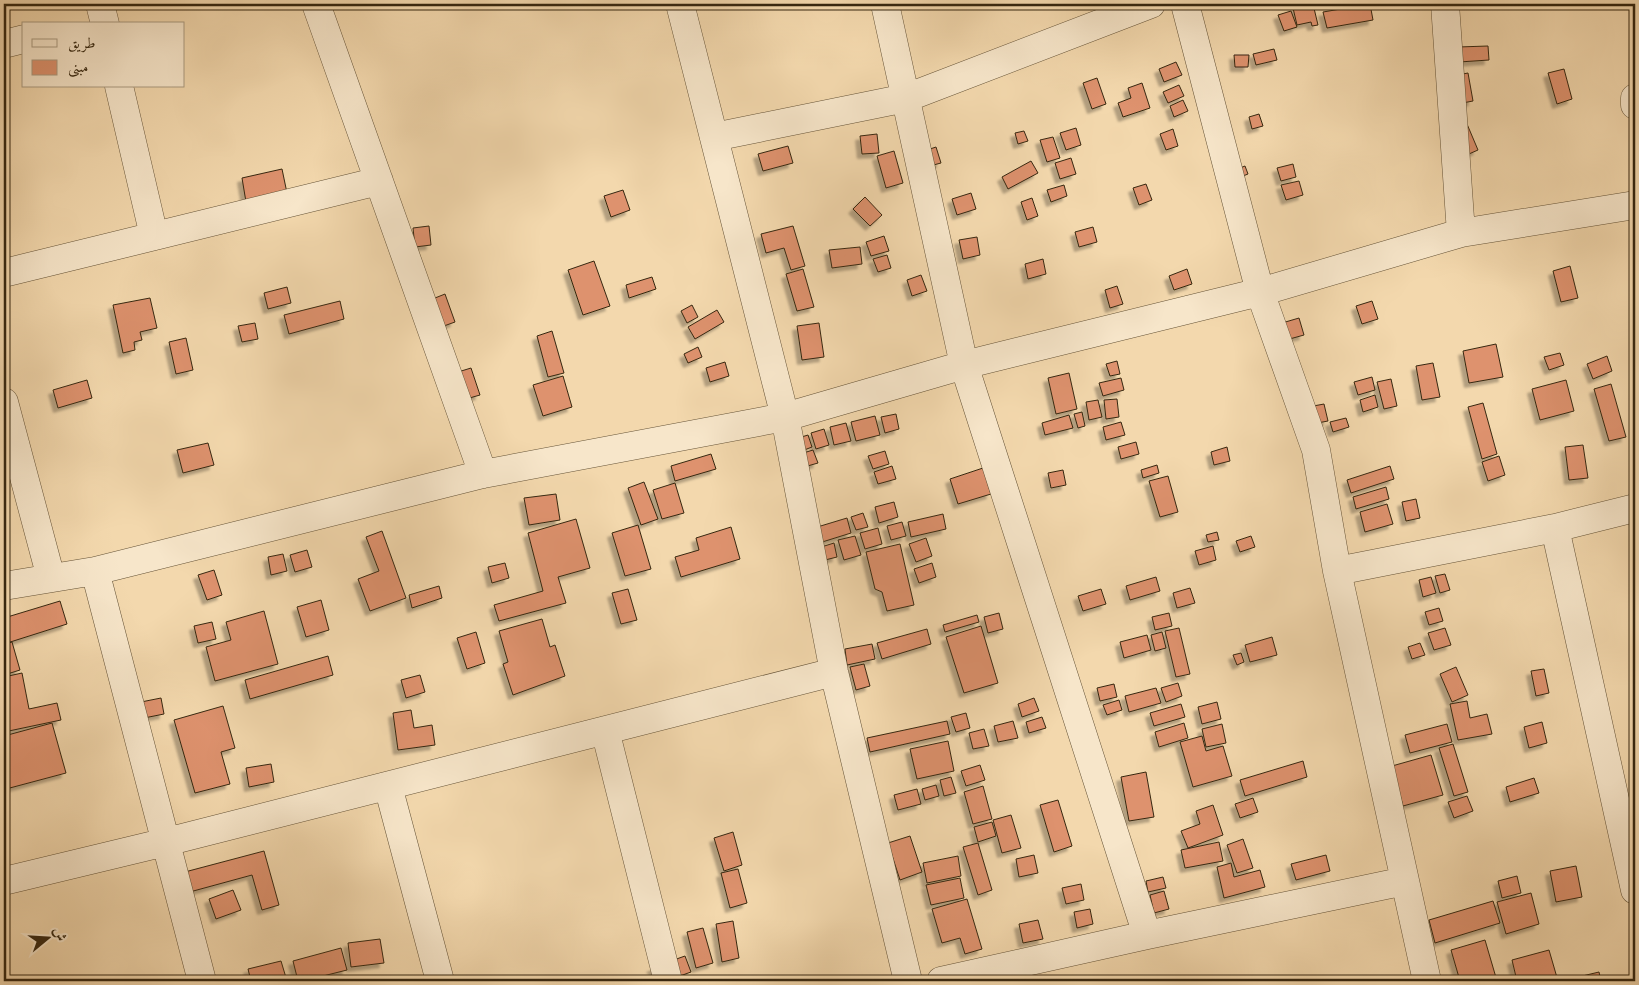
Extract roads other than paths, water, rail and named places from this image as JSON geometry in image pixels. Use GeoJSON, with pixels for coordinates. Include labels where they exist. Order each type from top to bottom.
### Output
{"type":"FeatureCollection","features":[{"type":"Feature","properties":{"kind":"street"},"geometry":{"type":"LineString","coordinates":[[316,4],[483,474]]}},
{"type":"Feature","properties":{"kind":"street"},"geometry":{"type":"LineString","coordinates":[[680,4],[785,417],[834,672],[908,981]]}},
{"type":"Feature","properties":{"kind":"street"},"geometry":{"type":"LineString","coordinates":[[885,4],[964,365],[1147,935]]}},
{"type":"Feature","properties":{"kind":"street"},"geometry":{"type":"LineString","coordinates":[[714,136],[906,98],[1151,4]]}},
{"type":"Feature","properties":{"kind":"street"},"geometry":{"type":"LineString","coordinates":[[1184,4],[1260,292],[1316,450],[1337,571],[1427,981]]}},
{"type":"Feature","properties":{"kind":"street"},"geometry":{"type":"LineString","coordinates":[[1445,4],[1461,233]]}},
{"type":"Feature","properties":{"kind":"street"},"geometry":{"type":"LineString","coordinates":[[4,44],[22,40]]}},
{"type":"Feature","properties":{"kind":"street"},"geometry":{"type":"LineString","coordinates":[[119,88],[154,236]]}},
{"type":"Feature","properties":{"kind":"street"},"geometry":{"type":"LineString","coordinates":[[1635,98],[1635,105]]}},
{"type":"Feature","properties":{"kind":"street"},"geometry":{"type":"LineString","coordinates":[[4,273],[379,181]]}},
{"type":"Feature","properties":{"kind":"street"},"geometry":{"type":"LineString","coordinates":[[4,586],[95,571],[483,474],[785,417],[964,365],[1260,292],[1461,233],[1635,205]]}},
{"type":"Feature","properties":{"kind":"street"},"geometry":{"type":"LineString","coordinates":[[4,402],[51,578]]}},
{"type":"Feature","properties":{"kind":"street"},"geometry":{"type":"LineString","coordinates":[[1337,571],[1556,528],[1635,508]]}},
{"type":"Feature","properties":{"kind":"street"},"geometry":{"type":"LineString","coordinates":[[1556,528],[1635,890]]}},
{"type":"Feature","properties":{"kind":"street"},"geometry":{"type":"LineString","coordinates":[[95,571],[202,981]]}},
{"type":"Feature","properties":{"kind":"street"},"geometry":{"type":"LineString","coordinates":[[4,881],[166,842],[834,672]]}},
{"type":"Feature","properties":{"kind":"street"},"geometry":{"type":"LineString","coordinates":[[605,730],[668,981]]}},
{"type":"Feature","properties":{"kind":"street"},"geometry":{"type":"LineString","coordinates":[[388,786],[440,981]]}},
{"type":"Feature","properties":{"kind":"street"},"geometry":{"type":"LineString","coordinates":[[941,981],[1405,880]]}}]}
